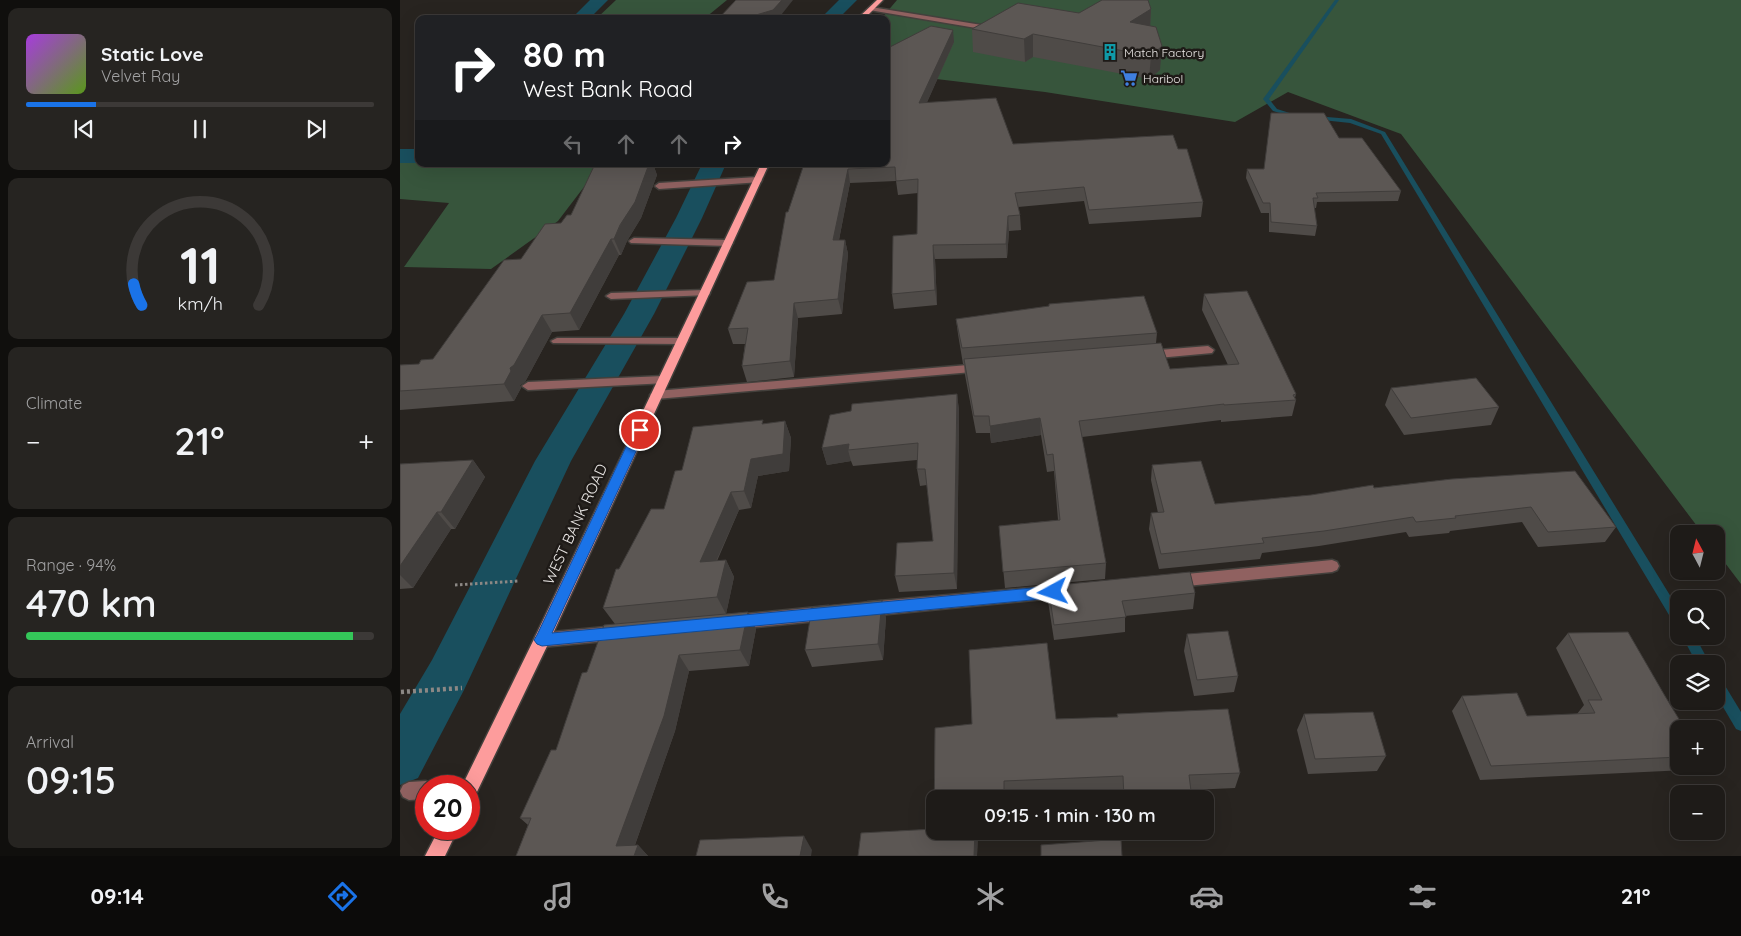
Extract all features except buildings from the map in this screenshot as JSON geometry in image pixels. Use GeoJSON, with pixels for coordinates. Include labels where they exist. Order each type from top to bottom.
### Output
{"type":"FeatureCollection","features":[{"type":"Feature","properties":{"kind":"main road"},"geometry":{"type":"LineString","coordinates":[[864,15],[880,0]]}},
{"type":"Feature","properties":{"kind":"main road","name":"WEST BANK ROAD"},"geometry":{"type":"LineString","coordinates":[[475,775],[542,640],[764,167]]}},
{"type":"Feature","properties":{"kind":"main road"},"geometry":{"type":"LineString","coordinates":[[435,856],[443,840]]}},
{"type":"Feature","properties":{"kind":"lane"},"geometry":{"type":"LineString","coordinates":[[871,9],[998,30]]}},
{"type":"Feature","properties":{"kind":"lane"},"geometry":{"type":"LineString","coordinates":[[659,186],[758,180]]}},
{"type":"Feature","properties":{"kind":"lane"},"geometry":{"type":"LineString","coordinates":[[634,241],[728,243]]}},
{"type":"Feature","properties":{"kind":"lane"},"geometry":{"type":"LineString","coordinates":[[611,296],[705,293]]}},
{"type":"Feature","properties":{"kind":"lane"},"geometry":{"type":"LineString","coordinates":[[557,341],[682,340]]}},
{"type":"Feature","properties":{"kind":"lane"},"geometry":{"type":"LineString","coordinates":[[1139,355],[1208,350]]}},
{"type":"Feature","properties":{"kind":"lane"},"geometry":{"type":"LineString","coordinates":[[656,395],[991,368]]}},
{"type":"Feature","properties":{"kind":"lane"},"geometry":{"type":"LineString","coordinates":[[528,386],[663,380]]}},
{"type":"Feature","properties":{"kind":"lane"},"geometry":{"type":"LineString","coordinates":[[1160,582],[1332,566]]}},
{"type":"Feature","properties":{"kind":"lane"},"geometry":{"type":"LineString","coordinates":[[719,623],[1083,589]]}},
{"type":"Feature","properties":{"kind":"lane"},"geometry":{"type":"LineString","coordinates":[[542,640],[630,632]]}},
{"type":"Feature","properties":{"kind":"path"},"geometry":{"type":"LineString","coordinates":[[455,585],[519,581]]}},
{"type":"Feature","properties":{"kind":"path"},"geometry":{"type":"LineString","coordinates":[[400,692],[462,688]]}},
{"type":"Feature","properties":{"kind":"green space"},"geometry":{"type":"Polygon","coordinates":[[[616,0],[727,0],[709,15],[600,15],[616,0]]]}},
{"type":"Feature","properties":{"kind":"green space"},"geometry":{"type":"Polygon","coordinates":[[[897,0],[1741,0],[1741,584],[1725,563],[1725,525],[1696,525],[1401,134],[1288,92],[1235,122],[1045,92],[890,73],[890,15],[884,15],[897,0]]]}},
{"type":"Feature","properties":{"kind":"green space"},"geometry":{"type":"Polygon","coordinates":[[[407,156],[415,156],[415,167],[615,167],[587,183],[558,221],[491,269],[404,267],[449,203],[400,199],[400,162],[407,156]]]}},
{"type":"Feature","properties":{"kind":"waterway"},"geometry":{"type":"LineString","coordinates":[[583,15],[600,0]]}},
{"type":"Feature","properties":{"kind":"waterway"},"geometry":{"type":"LineString","coordinates":[[832,15],[849,0]]}},
{"type":"Feature","properties":{"kind":"waterway"},"geometry":{"type":"LineString","coordinates":[[1293,115],[1275,110],[1266,99],[1337,0]]}},
{"type":"Feature","properties":{"kind":"waterway"},"geometry":{"type":"LineString","coordinates":[[1315,118],[1351,121],[1383,133],[1670,606]]}},
{"type":"Feature","properties":{"kind":"waterway"},"geometry":{"type":"LineString","coordinates":[[400,156],[415,156]]}},
{"type":"Feature","properties":{"kind":"waterway"},"geometry":{"type":"LineString","coordinates":[[400,761],[448,675],[553,461],[639,314],[689,218],[713,167]]}},
{"type":"Feature","properties":{"kind":"waterway"},"geometry":{"type":"LineString","coordinates":[[1693,645],[1699,655]]}},
{"type":"Feature","properties":{"kind":"waterway"},"geometry":{"type":"LineString","coordinates":[[1725,698],[1741,724]]}},
{"type":"Feature","properties":{"kind":"place","name":"Match Factory"},"geometry":{"type":"Point","coordinates":[1110,52]}},
{"type":"Feature","properties":{"kind":"place","name":"Haribol"},"geometry":{"type":"Point","coordinates":[1129,78]}},
{"type":"Feature","properties":{"kind":"route"},"geometry":{"type":"LineString","coordinates":[[640,430],[542,640],[1053,592]]}}]}
